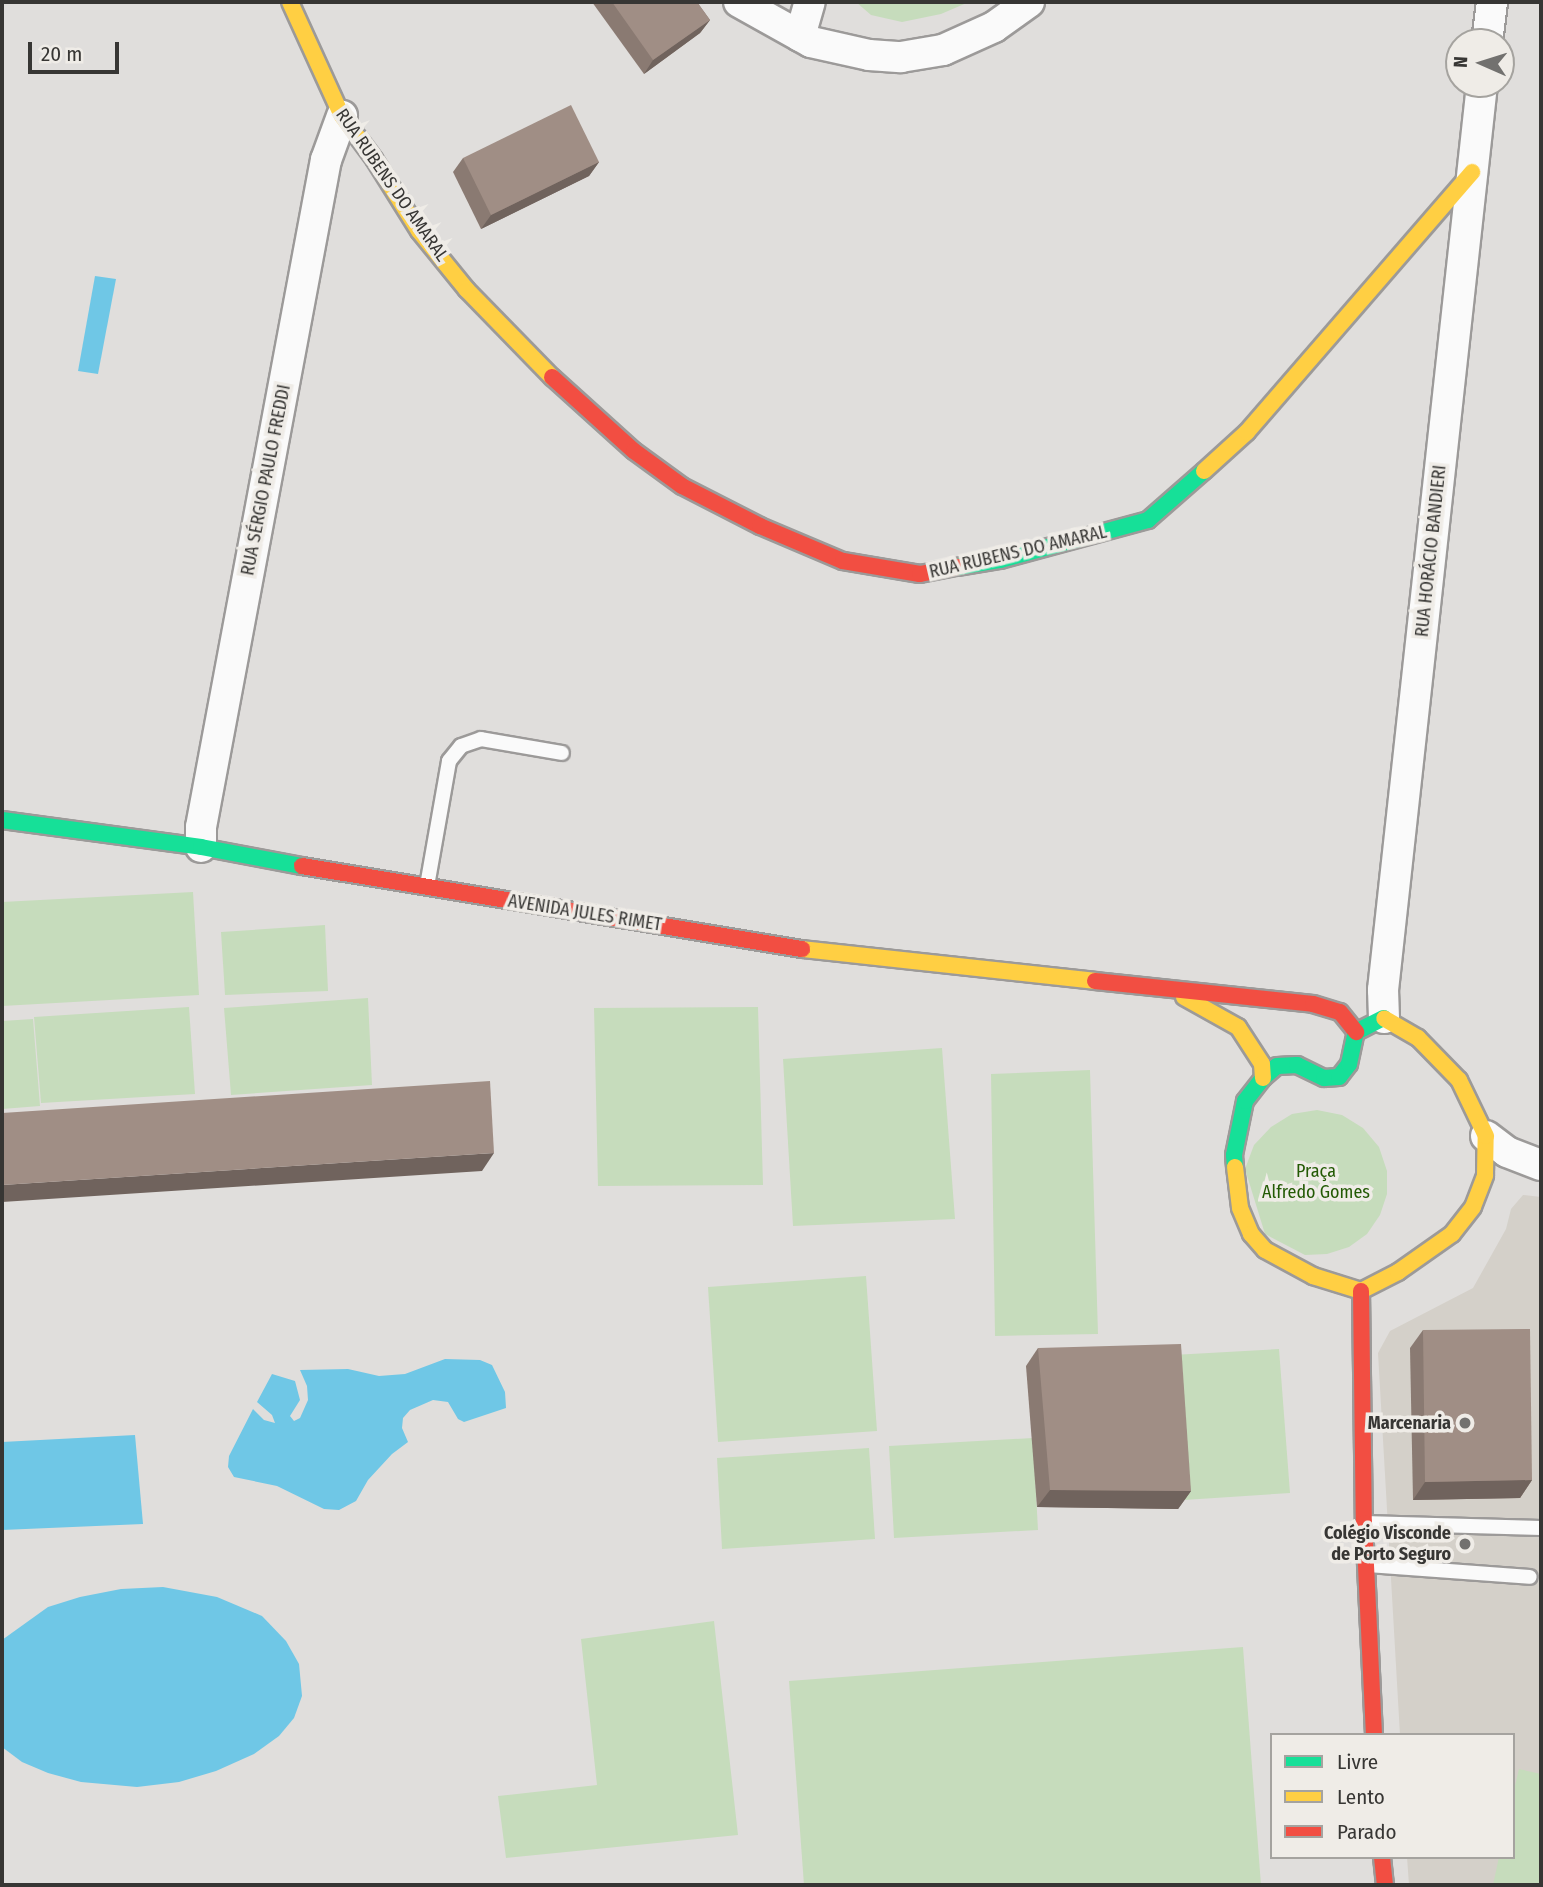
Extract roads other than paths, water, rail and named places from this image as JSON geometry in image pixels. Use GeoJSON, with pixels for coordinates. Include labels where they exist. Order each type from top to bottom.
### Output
{"type":"FeatureCollection","features":[{"type":"Feature","properties":{"kind":"street","name":"RUA RUBENS DO AMARAL"},"geometry":{"type":"LineString","coordinates":[[290,2],[342,116],[374,159],[419,230],[467,290],[529,356],[634,451],[682,486],[760,526],[842,561],[920,575],[1000,560],[1148,520],[1247,432],[1472,172]]}},
{"type":"Feature","properties":{"kind":"street"},"geometry":{"type":"LineString","coordinates":[[739,2],[811,42],[869,54],[901,57],[943,50],[994,27],[1029,2]]}},
{"type":"Feature","properties":{"kind":"street"},"geometry":{"type":"LineString","coordinates":[[800,36],[810,2]]}},
{"type":"Feature","properties":{"kind":"street"},"geometry":{"type":"LineString","coordinates":[[1489,28],[1492,2]]}},
{"type":"Feature","properties":{"kind":"street","name":"RUA HORÁCIO BANDIERI"},"geometry":{"type":"LineString","coordinates":[[1384,1018],[1383,990],[1480,98]]}},
{"type":"Feature","properties":{"kind":"street","name":"RUA SÉRGIO PAULO FREDDI"},"geometry":{"type":"LineString","coordinates":[[201,847],[204,814],[323,173],[342,116]]}},
{"type":"Feature","properties":{"kind":"street","name":"AVENIDA JULES RIMET"},"geometry":{"type":"LineString","coordinates":[[5,824],[201,847],[827,953],[1313,1003],[1340,1012],[1356,1032]]}},
{"type":"Feature","properties":{"kind":"street","name":"AVENIDA JULES RIMET"},"geometry":{"type":"LineString","coordinates":[[1170,989],[1238,1027],[1262,1064],[1263,1078]]}},
{"type":"Feature","properties":{"kind":"street"},"geometry":{"type":"LineString","coordinates":[[1486,1136],[1485,1175],[1473,1207],[1452,1234],[1398,1272],[1361,1291],[1313,1276],[1265,1250],[1251,1234],[1240,1208],[1234,1154],[1245,1101],[1263,1078],[1277,1066],[1297,1065],[1324,1078],[1339,1077],[1349,1064],[1356,1032],[1384,1018],[1418,1038],[1459,1080],[1486,1136],[1507,1152],[1541,1166]]}},
{"type":"Feature","properties":{"kind":"street"},"geometry":{"type":"LineString","coordinates":[[1361,1291],[1364,1524],[1374,1733]]}},
{"type":"Feature","properties":{"kind":"street"},"geometry":{"type":"LineString","coordinates":[[1382,1859],[1385,1885]]}},
{"type":"Feature","properties":{"kind":"lane"},"geometry":{"type":"LineString","coordinates":[[427,887],[449,761],[461,746],[481,739],[562,753]]}},
{"type":"Feature","properties":{"kind":"lane"},"geometry":{"type":"LineString","coordinates":[[1364,1524],[1541,1528]]}},
{"type":"Feature","properties":{"kind":"lane"},"geometry":{"type":"LineString","coordinates":[[1366,1565],[1531,1577]]}},
{"type":"Feature","properties":{"kind":"water"},"geometry":{"type":"Polygon","coordinates":[[[95,276],[116,279],[98,374],[78,371],[95,276]]]}},
{"type":"Feature","properties":{"kind":"water"},"geometry":{"type":"Polygon","coordinates":[[[445,1359],[480,1360],[492,1365],[505,1392],[506,1408],[464,1422],[458,1419],[448,1402],[433,1400],[410,1410],[403,1418],[402,1428],[408,1442],[392,1454],[368,1480],[356,1501],[339,1510],[324,1509],[277,1486],[234,1477],[228,1467],[229,1456],[253,1409],[264,1420],[275,1423],[272,1415],[257,1402],[272,1374],[295,1381],[300,1400],[290,1416],[294,1421],[300,1418],[308,1400],[307,1386],[300,1370],[348,1369],[379,1376],[405,1374],[445,1359]]]}},
{"type":"Feature","properties":{"kind":"water"},"geometry":{"type":"Polygon","coordinates":[[[135,1435],[143,1524],[2,1530],[2,1442],[135,1435]]]}},
{"type":"Feature","properties":{"kind":"water"},"geometry":{"type":"Polygon","coordinates":[[[163,1587],[217,1597],[262,1616],[286,1641],[299,1664],[302,1696],[294,1718],[279,1736],[254,1754],[216,1771],[179,1782],[137,1787],[81,1782],[48,1773],[22,1762],[2,1747],[2,1640],[48,1607],[121,1589],[163,1587]]]}},
{"type":"Feature","properties":{"kind":"place","name":"Marcenaria"},"geometry":{"type":"Point","coordinates":[1465,1423]}},
{"type":"Feature","properties":{"kind":"place","name":"Colégio Visconde de Porto Seguro"},"geometry":{"type":"Point","coordinates":[1465,1544]}},
{"type":"Feature","properties":{"kind":"park label","name":"Praça Alfredo Gomes"},"geometry":{"type":"Point","coordinates":[1316,1182]}}]}
